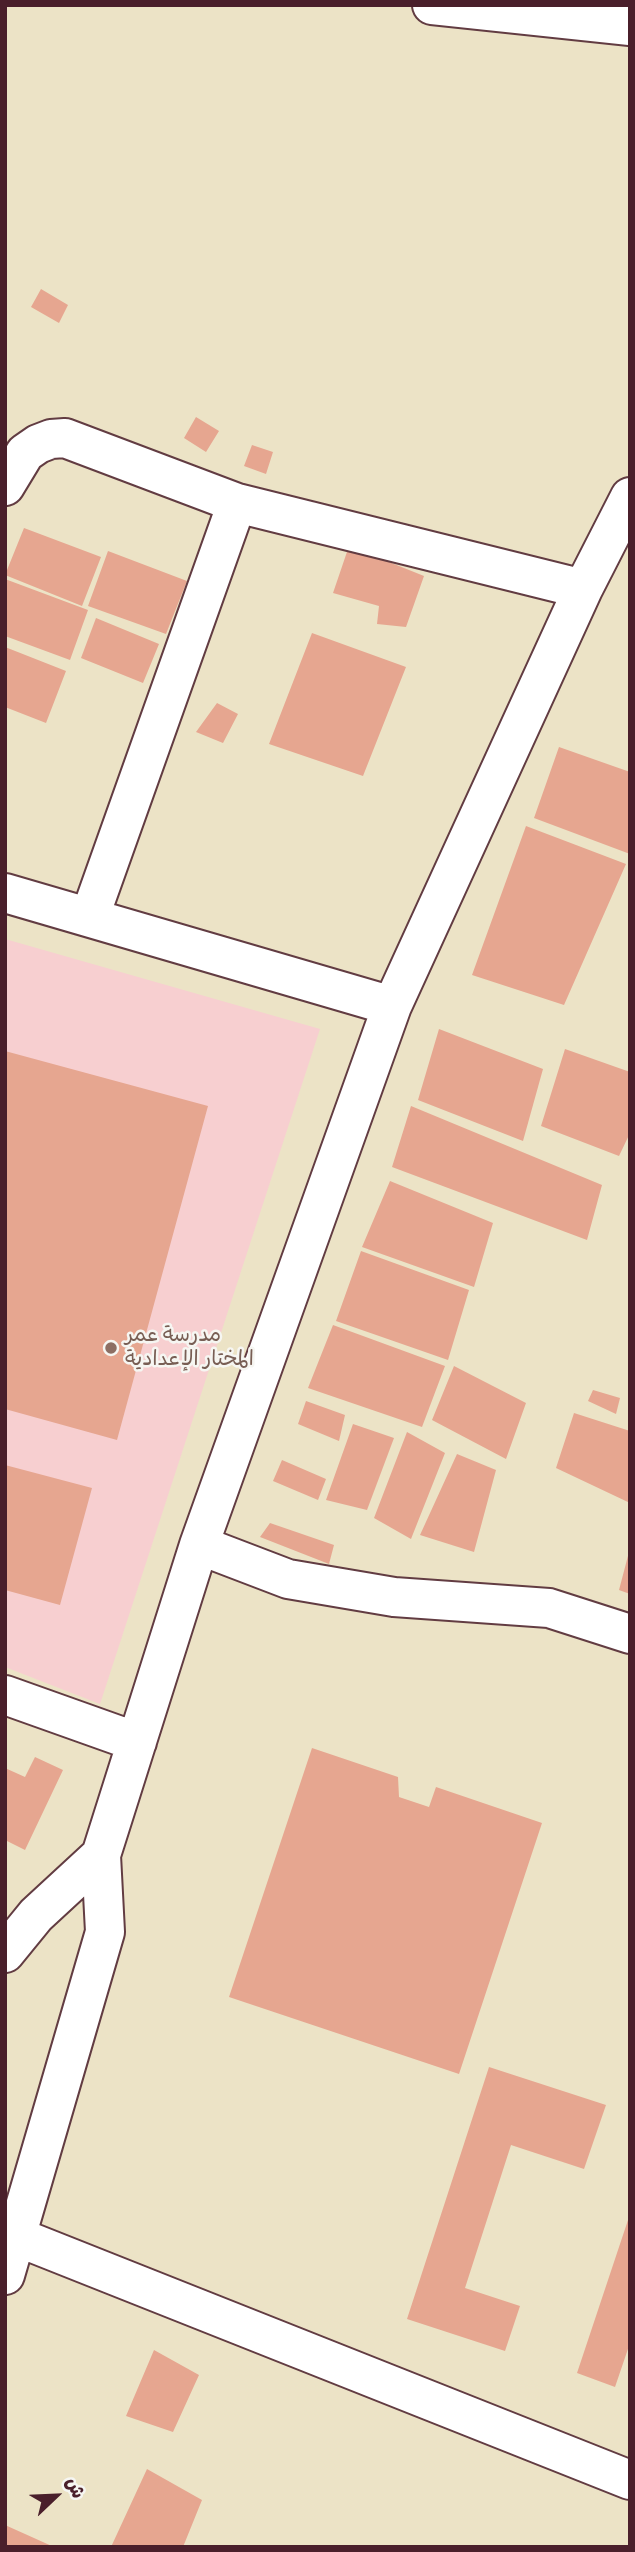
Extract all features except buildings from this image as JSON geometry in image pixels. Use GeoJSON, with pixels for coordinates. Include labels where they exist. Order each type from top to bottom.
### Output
{"type":"FeatureCollection","features":[{"type":"Feature","properties":{"kind":"street"},"geometry":{"type":"LineString","coordinates":[[432,5],[630,26]]}},
{"type":"Feature","properties":{"kind":"street"},"geometry":{"type":"LineString","coordinates":[[5,486],[25,453],[37,444],[65,438],[237,503],[583,589]]}},
{"type":"Feature","properties":{"kind":"street"},"geometry":{"type":"LineString","coordinates":[[5,2275],[11,2235],[105,1932],[101,1855],[199,1545],[392,1006],[583,589],[630,497]]}},
{"type":"Feature","properties":{"kind":"street"},"geometry":{"type":"LineString","coordinates":[[90,916],[237,503]]}},
{"type":"Feature","properties":{"kind":"street"},"geometry":{"type":"LineString","coordinates":[[5,892],[392,1006]]}},
{"type":"Feature","properties":{"kind":"street"},"geometry":{"type":"LineString","coordinates":[[199,1545],[288,1579],[394,1597],[549,1608],[630,1634]]}},
{"type":"Feature","properties":{"kind":"street"},"geometry":{"type":"LineString","coordinates":[[5,1695],[137,1742]]}},
{"type":"Feature","properties":{"kind":"street"},"geometry":{"type":"LineString","coordinates":[[5,1953],[36,1915],[101,1855]]}},
{"type":"Feature","properties":{"kind":"street"},"geometry":{"type":"LineString","coordinates":[[11,2235],[630,2480]]}},
{"type":"Feature","properties":{"kind":"shaded area","name":"مدرسة عمر المختار الإعدادية"},"geometry":{"type":"Polygon","coordinates":[[[5,939],[320,1029],[100,1704],[5,1667],[5,939]]]}},
{"type":"Feature","properties":{"kind":"place","name":"مدرسة عمر المختار الإعدادية"},"geometry":{"type":"Point","coordinates":[111,1348]}}]}
